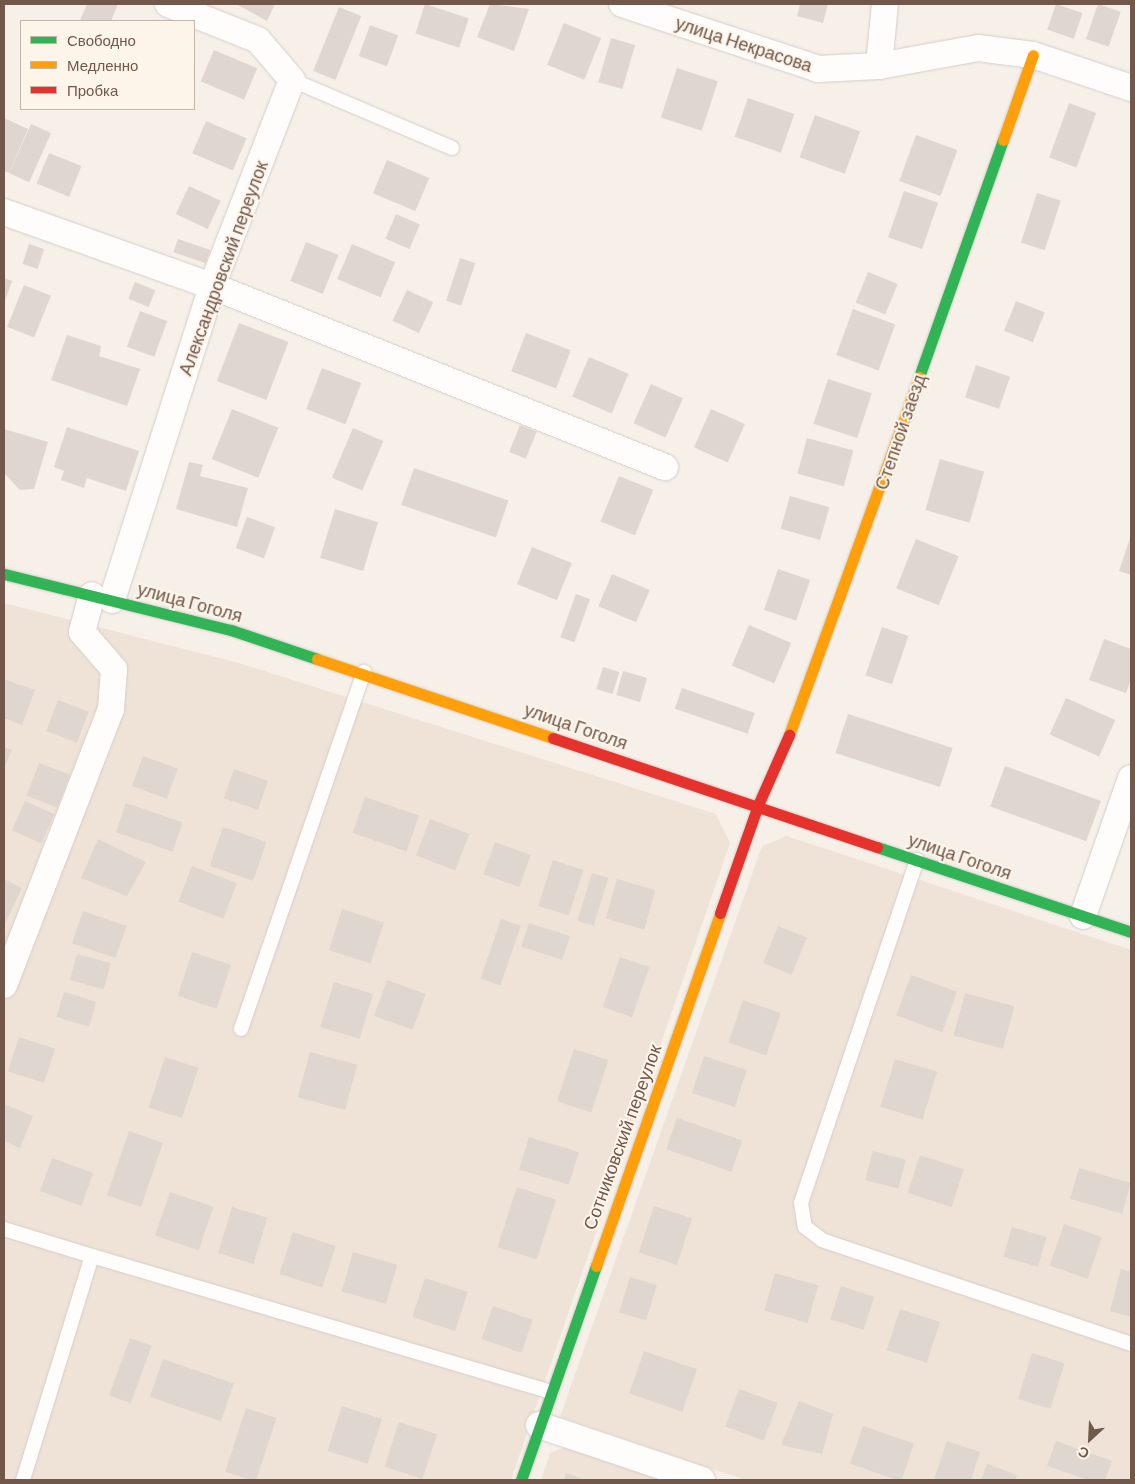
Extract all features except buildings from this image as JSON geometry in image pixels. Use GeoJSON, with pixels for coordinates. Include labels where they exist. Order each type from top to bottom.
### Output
{"type":"FeatureCollection","features":[{"type":"Feature","properties":{"kind":"street"},"geometry":{"type":"LineString","coordinates":[[168,4],[258,40],[292,80]]}},
{"type":"Feature","properties":{"kind":"street","name":"улица Некрасова"},"geometry":{"type":"LineString","coordinates":[[622,4],[818,69],[879,66],[978,48],[1033,55],[1131,88]]}},
{"type":"Feature","properties":{"kind":"street"},"geometry":{"type":"LineString","coordinates":[[879,66],[885,4]]}},
{"type":"Feature","properties":{"kind":"street","name":"Степной заезд"},"geometry":{"type":"LineString","coordinates":[[758,806],[810,687],[1033,55]]}},
{"type":"Feature","properties":{"kind":"street","name":"Александровский переулок"},"geometry":{"type":"LineString","coordinates":[[4,985],[111,709],[114,670],[82,632],[102,597],[212,286],[292,80]]}},
{"type":"Feature","properties":{"kind":"street"},"geometry":{"type":"LineString","coordinates":[[4,212],[212,286],[664,467]]}},
{"type":"Feature","properties":{"kind":"street","name":"улица Гоголя"},"geometry":{"type":"LineString","coordinates":[[4,574],[231,630],[364,672],[1131,932]]}},
{"type":"Feature","properties":{"kind":"street"},"geometry":{"type":"LineString","coordinates":[[1083,916],[1131,778]]}},
{"type":"Feature","properties":{"kind":"street","name":"Сотниковский переулок"},"geometry":{"type":"LineString","coordinates":[[521,1480],[550,1392],[758,806]]}},
{"type":"Feature","properties":{"kind":"street"},"geometry":{"type":"LineString","coordinates":[[539,1425],[702,1480]]}},
{"type":"Feature","properties":{"kind":"lane"},"geometry":{"type":"LineString","coordinates":[[292,80],[452,148]]}},
{"type":"Feature","properties":{"kind":"lane"},"geometry":{"type":"LineString","coordinates":[[241,1029],[364,672]]}},
{"type":"Feature","properties":{"kind":"lane"},"geometry":{"type":"LineString","coordinates":[[917,860],[801,1203],[805,1227],[822,1240],[1131,1344]]}},
{"type":"Feature","properties":{"kind":"lane"},"geometry":{"type":"LineString","coordinates":[[4,1230],[550,1392]]}},
{"type":"Feature","properties":{"kind":"lane"},"geometry":{"type":"LineString","coordinates":[[23,1480],[92,1256]]}},
{"type":"Feature","properties":{"kind":"shaded area"},"geometry":{"type":"Polygon","coordinates":[[[4,603],[239,663],[716,814],[730,843],[511,1480],[4,1480],[4,603]]]}},
{"type":"Feature","properties":{"kind":"shaded area"},"geometry":{"type":"Polygon","coordinates":[[[787,836],[1131,950],[1131,1480],[745,1480],[560,1417],[762,846],[787,836]]]}},
{"type":"Feature","properties":{"kind":"shaded area"},"geometry":{"type":"Polygon","coordinates":[[[565,1447],[674,1480],[541,1480],[550,1453],[565,1447]]]}},
{"type":"Feature","properties":{"kind":"traffic: fast"},"geometry":{"type":"LineString","coordinates":[[919,377],[1003,140]]}},
{"type":"Feature","properties":{"kind":"traffic: fast"},"geometry":{"type":"LineString","coordinates":[[4,574],[231,630],[317,659]]}},
{"type":"Feature","properties":{"kind":"traffic: fast"},"geometry":{"type":"LineString","coordinates":[[877,847],[1131,932]]}},
{"type":"Feature","properties":{"kind":"traffic: fast"},"geometry":{"type":"LineString","coordinates":[[521,1480],[596,1266]]}},
{"type":"Feature","properties":{"kind":"traffic: slow"},"geometry":{"type":"LineString","coordinates":[[1003,140],[1033,55]]}},
{"type":"Feature","properties":{"kind":"traffic: slow"},"geometry":{"type":"LineString","coordinates":[[789,735],[919,377]]}},
{"type":"Feature","properties":{"kind":"traffic: slow"},"geometry":{"type":"LineString","coordinates":[[317,659],[553,738]]}},
{"type":"Feature","properties":{"kind":"traffic: slow"},"geometry":{"type":"LineString","coordinates":[[596,1266],[720,913]]}},
{"type":"Feature","properties":{"kind":"traffic: jam"},"geometry":{"type":"LineString","coordinates":[[720,913],[758,805],[789,735]]}},
{"type":"Feature","properties":{"kind":"traffic: jam"},"geometry":{"type":"LineString","coordinates":[[553,738],[877,847]]}}]}
